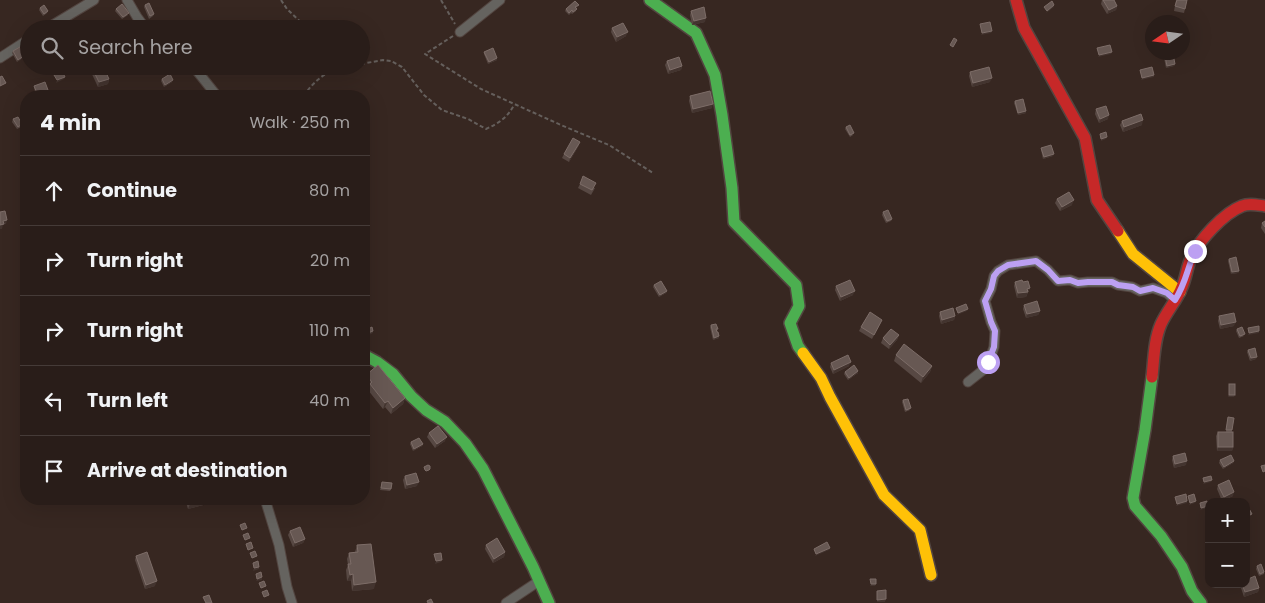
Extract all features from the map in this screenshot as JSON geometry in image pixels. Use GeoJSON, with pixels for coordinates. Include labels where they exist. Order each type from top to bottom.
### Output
{"type":"FeatureCollection","features":[{"type":"Feature","properties":{"kind":"street"},"geometry":{"type":"LineString","coordinates":[[61,20],[94,0]]}},
{"type":"Feature","properties":{"kind":"street"},"geometry":{"type":"LineString","coordinates":[[127,0],[138,20]]}},
{"type":"Feature","properties":{"kind":"street"},"geometry":{"type":"LineString","coordinates":[[460,32],[500,0]]}},
{"type":"Feature","properties":{"kind":"street"},"geometry":{"type":"LineString","coordinates":[[650,0],[696,33],[714,75],[722,115],[732,188],[734,222],[796,285],[799,306],[790,323],[798,346],[821,378],[884,495],[920,530],[930,575]]}},
{"type":"Feature","properties":{"kind":"street"},"geometry":{"type":"LineString","coordinates":[[1016,0],[1024,28],[1085,138],[1097,200],[1132,254],[1178,296]]}},
{"type":"Feature","properties":{"kind":"street"},"geometry":{"type":"LineString","coordinates":[[0,58],[20,44]]}},
{"type":"Feature","properties":{"kind":"street"},"geometry":{"type":"LineString","coordinates":[[200,75],[212,90]]}},
{"type":"Feature","properties":{"kind":"street"},"geometry":{"type":"LineString","coordinates":[[1201,603],[1192,591],[1182,567],[1161,536],[1135,506],[1133,498],[1148,417],[1157,335],[1163,320],[1187,277],[1191,259],[1200,243],[1234,210],[1249,204],[1265,206]]}},
{"type":"Feature","properties":{"kind":"street"},"geometry":{"type":"LineString","coordinates":[[968,382],[985,368],[994,347],[995,331],[985,301],[996,273],[1008,265],[1036,261],[1058,281],[1070,280],[1078,283],[1110,282],[1133,287],[1140,291],[1156,290],[1178,296]]}},
{"type":"Feature","properties":{"kind":"street"},"geometry":{"type":"LineString","coordinates":[[370,358],[393,374],[426,410],[445,422],[465,443],[483,469],[549,603]]}},
{"type":"Feature","properties":{"kind":"street"},"geometry":{"type":"LineString","coordinates":[[267,505],[280,545],[287,587],[292,603]]}},
{"type":"Feature","properties":{"kind":"street"},"geometry":{"type":"LineString","coordinates":[[506,603],[539,581]]}},
{"type":"Feature","properties":{"kind":"path"},"geometry":{"type":"LineString","coordinates":[[281,0],[299,20]]}},
{"type":"Feature","properties":{"kind":"path"},"geometry":{"type":"LineString","coordinates":[[442,0],[460,32],[425,54],[481,89],[609,145],[653,173]]}},
{"type":"Feature","properties":{"kind":"path"},"geometry":{"type":"LineString","coordinates":[[370,62],[383,60],[391,61],[402,67],[424,94],[442,110],[468,119],[486,129],[499,123],[508,115],[514,104]]}},
{"type":"Feature","properties":{"kind":"path"},"geometry":{"type":"LineString","coordinates":[[308,90],[318,79],[325,75]]}},
{"type":"Feature","properties":{"kind":"building"},"geometry":{"type":"Polygon","coordinates":[[[1103,0],[1114,0],[1117,6],[1109,10],[1103,0]]]}},
{"type":"Feature","properties":{"kind":"building"},"geometry":{"type":"Polygon","coordinates":[[[1177,0],[1187,0],[1185,9],[1175,6],[1177,0]]]}},
{"type":"Feature","properties":{"kind":"building"},"geometry":{"type":"Polygon","coordinates":[[[575,1],[579,5],[575,7],[577,9],[569,13],[566,9],[575,1]]]}},
{"type":"Feature","properties":{"kind":"building"},"geometry":{"type":"Polygon","coordinates":[[[1052,1],[1054,5],[1047,11],[1044,7],[1052,1]]]}},
{"type":"Feature","properties":{"kind":"building"},"geometry":{"type":"Polygon","coordinates":[[[149,3],[154,14],[150,16],[145,5],[149,3]]]}},
{"type":"Feature","properties":{"kind":"building"},"geometry":{"type":"Polygon","coordinates":[[[122,4],[129,13],[123,17],[116,9],[122,4]]]}},
{"type":"Feature","properties":{"kind":"building"},"geometry":{"type":"Polygon","coordinates":[[[44,5],[48,11],[44,14],[40,8],[44,5]]]}},
{"type":"Feature","properties":{"kind":"building"},"geometry":{"type":"Polygon","coordinates":[[[704,7],[706,18],[694,21],[691,11],[704,7]]]}},
{"type":"Feature","properties":{"kind":"building"},"geometry":{"type":"Polygon","coordinates":[[[990,22],[992,31],[982,33],[980,24],[990,22]]]}},
{"type":"Feature","properties":{"kind":"building"},"geometry":{"type":"Polygon","coordinates":[[[623,23],[628,32],[617,37],[612,28],[623,23]]]}},
{"type":"Feature","properties":{"kind":"building"},"geometry":{"type":"Polygon","coordinates":[[[954,38],[957,40],[953,47],[950,45],[954,38]]]}},
{"type":"Feature","properties":{"kind":"building"},"geometry":{"type":"Polygon","coordinates":[[[1110,45],[1112,52],[1099,55],[1097,48],[1110,45]]]}},
{"type":"Feature","properties":{"kind":"building"},"geometry":{"type":"Polygon","coordinates":[[[20,47],[20,59],[18,60],[13,51],[20,47]]]}},
{"type":"Feature","properties":{"kind":"building"},"geometry":{"type":"Polygon","coordinates":[[[493,48],[497,58],[489,62],[484,52],[493,48]]]}},
{"type":"Feature","properties":{"kind":"building"},"geometry":{"type":"Polygon","coordinates":[[[679,57],[682,66],[670,70],[667,61],[679,57]]]}},
{"type":"Feature","properties":{"kind":"building"},"geometry":{"type":"Polygon","coordinates":[[[1166,60],[1174,60],[1175,64],[1167,66],[1166,60]]]}},
{"type":"Feature","properties":{"kind":"building"},"geometry":{"type":"Polygon","coordinates":[[[989,67],[992,78],[973,83],[970,72],[989,67]]]}},
{"type":"Feature","properties":{"kind":"building"},"geometry":{"type":"Polygon","coordinates":[[[1152,67],[1154,75],[1142,78],[1140,70],[1152,67]]]}},
{"type":"Feature","properties":{"kind":"building"},"geometry":{"type":"Polygon","coordinates":[[[54,75],[64,75],[65,77],[57,80],[54,75]]]}},
{"type":"Feature","properties":{"kind":"building"},"geometry":{"type":"Polygon","coordinates":[[[96,75],[107,75],[109,79],[99,82],[96,75]]]}},
{"type":"Feature","properties":{"kind":"building"},"geometry":{"type":"Polygon","coordinates":[[[170,75],[173,80],[165,85],[162,79],[170,75]]]}},
{"type":"Feature","properties":{"kind":"building"},"geometry":{"type":"Polygon","coordinates":[[[2,76],[6,83],[0,86],[0,77],[2,76]]]}},
{"type":"Feature","properties":{"kind":"building"},"geometry":{"type":"Polygon","coordinates":[[[45,82],[48,90],[36,90],[34,86],[45,82]]]}},
{"type":"Feature","properties":{"kind":"building"},"geometry":{"type":"Polygon","coordinates":[[[710,91],[713,104],[693,109],[690,96],[710,91]]]}},
{"type":"Feature","properties":{"kind":"building"},"geometry":{"type":"Polygon","coordinates":[[[1023,99],[1026,111],[1018,113],[1015,101],[1023,99]]]}},
{"type":"Feature","properties":{"kind":"building"},"geometry":{"type":"Polygon","coordinates":[[[1106,106],[1109,115],[1100,119],[1096,109],[1106,106]]]}},
{"type":"Feature","properties":{"kind":"building"},"geometry":{"type":"Polygon","coordinates":[[[1141,114],[1143,120],[1124,127],[1122,121],[1141,114]]]}},
{"type":"Feature","properties":{"kind":"building"},"geometry":{"type":"Polygon","coordinates":[[[18,117],[20,126],[18,127],[13,119],[18,117]]]}},
{"type":"Feature","properties":{"kind":"building"},"geometry":{"type":"Polygon","coordinates":[[[850,125],[854,133],[850,135],[846,127],[850,125]]]}},
{"type":"Feature","properties":{"kind":"building"},"geometry":{"type":"Polygon","coordinates":[[[1106,132],[1107,137],[1101,139],[1100,134],[1106,132]]]}},
{"type":"Feature","properties":{"kind":"building"},"geometry":{"type":"Polygon","coordinates":[[[573,138],[580,142],[570,158],[564,154],[573,138]]]}},
{"type":"Feature","properties":{"kind":"building"},"geometry":{"type":"Polygon","coordinates":[[[1051,145],[1054,154],[1044,157],[1041,148],[1051,145]]]}},
{"type":"Feature","properties":{"kind":"building"},"geometry":{"type":"Polygon","coordinates":[[[583,176],[596,183],[592,190],[580,184],[583,176]]]}},
{"type":"Feature","properties":{"kind":"building"},"geometry":{"type":"Polygon","coordinates":[[[1069,192],[1074,200],[1062,207],[1057,199],[1069,192]]]}},
{"type":"Feature","properties":{"kind":"building"},"geometry":{"type":"Polygon","coordinates":[[[888,210],[892,219],[887,221],[883,212],[888,210]]]}},
{"type":"Feature","properties":{"kind":"building"},"geometry":{"type":"Polygon","coordinates":[[[5,211],[7,220],[3,221],[4,224],[0,225],[0,212],[5,211]]]}},
{"type":"Feature","properties":{"kind":"building"},"geometry":{"type":"Polygon","coordinates":[[[1236,257],[1239,271],[1232,272],[1229,259],[1236,257]]]}},
{"type":"Feature","properties":{"kind":"building"},"geometry":{"type":"Polygon","coordinates":[[[850,280],[855,291],[841,297],[836,286],[850,280]]]}},
{"type":"Feature","properties":{"kind":"building"},"geometry":{"type":"Polygon","coordinates":[[[1022,280],[1023,282],[1028,281],[1030,288],[1027,289],[1028,292],[1018,293],[1015,282],[1022,280]]]}},
{"type":"Feature","properties":{"kind":"building"},"geometry":{"type":"Polygon","coordinates":[[[661,281],[667,291],[660,295],[654,285],[661,281]]]}},
{"type":"Feature","properties":{"kind":"building"},"geometry":{"type":"Polygon","coordinates":[[[1037,301],[1040,311],[1027,314],[1024,305],[1037,301]]]}},
{"type":"Feature","properties":{"kind":"building"},"geometry":{"type":"Polygon","coordinates":[[[966,304],[968,309],[958,313],[956,308],[966,304]]]}},
{"type":"Feature","properties":{"kind":"building"},"geometry":{"type":"Polygon","coordinates":[[[953,308],[955,316],[942,320],[940,312],[953,308]]]}},
{"type":"Feature","properties":{"kind":"building"},"geometry":{"type":"Polygon","coordinates":[[[870,312],[882,320],[874,335],[861,327],[870,312]]]}},
{"type":"Feature","properties":{"kind":"building"},"geometry":{"type":"Polygon","coordinates":[[[1234,313],[1236,322],[1221,325],[1219,316],[1234,313]]]}},
{"type":"Feature","properties":{"kind":"building"},"geometry":{"type":"Polygon","coordinates":[[[716,324],[719,336],[714,338],[711,325],[716,324]]]}},
{"type":"Feature","properties":{"kind":"building"},"geometry":{"type":"Polygon","coordinates":[[[1259,326],[1259,331],[1249,333],[1248,328],[1259,326]]]}},
{"type":"Feature","properties":{"kind":"building"},"geometry":{"type":"Polygon","coordinates":[[[1242,327],[1245,334],[1240,336],[1237,329],[1242,327]]]}},
{"type":"Feature","properties":{"kind":"building"},"geometry":{"type":"Polygon","coordinates":[[[891,329],[899,335],[890,345],[883,338],[891,329]]]}},
{"type":"Feature","properties":{"kind":"building"},"geometry":{"type":"Polygon","coordinates":[[[904,344],[932,366],[923,377],[896,355],[904,344]]]}},
{"type":"Feature","properties":{"kind":"building"},"geometry":{"type":"Polygon","coordinates":[[[1255,348],[1257,357],[1251,358],[1248,350],[1255,348]]]}},
{"type":"Feature","properties":{"kind":"building"},"geometry":{"type":"Polygon","coordinates":[[[848,355],[851,362],[834,370],[831,363],[848,355]]]}},
{"type":"Feature","properties":{"kind":"building"},"geometry":{"type":"Polygon","coordinates":[[[378,365],[405,398],[393,408],[388,401],[385,403],[370,384],[372,382],[370,380],[370,372],[378,365]]]}},
{"type":"Feature","properties":{"kind":"building"},"geometry":{"type":"Polygon","coordinates":[[[854,365],[858,371],[849,378],[845,372],[854,365]]]}},
{"type":"Feature","properties":{"kind":"building"},"geometry":{"type":"Polygon","coordinates":[[[1229,384],[1235,384],[1235,395],[1229,395],[1229,384]]]}},
{"type":"Feature","properties":{"kind":"building"},"geometry":{"type":"Polygon","coordinates":[[[908,399],[911,408],[906,410],[903,400],[908,399]]]}},
{"type":"Feature","properties":{"kind":"building"},"geometry":{"type":"Polygon","coordinates":[[[1228,417],[1234,418],[1232,430],[1226,430],[1228,417]]]}},
{"type":"Feature","properties":{"kind":"building"},"geometry":{"type":"Polygon","coordinates":[[[438,426],[447,437],[437,444],[429,433],[438,426]]]}},
{"type":"Feature","properties":{"kind":"building"},"geometry":{"type":"Polygon","coordinates":[[[1218,432],[1233,432],[1233,447],[1218,447],[1218,432]]]}},
{"type":"Feature","properties":{"kind":"building"},"geometry":{"type":"Polygon","coordinates":[[[419,438],[423,444],[414,449],[411,442],[419,438]]]}},
{"type":"Feature","properties":{"kind":"building"},"geometry":{"type":"Polygon","coordinates":[[[1185,453],[1187,461],[1175,464],[1173,456],[1185,453]]]}},
{"type":"Feature","properties":{"kind":"building"},"geometry":{"type":"Polygon","coordinates":[[[1231,455],[1234,461],[1224,467],[1220,460],[1231,455]]]}},
{"type":"Feature","properties":{"kind":"building"},"geometry":{"type":"Polygon","coordinates":[[[428,465],[430,469],[426,471],[424,467],[428,465]]]}},
{"type":"Feature","properties":{"kind":"building"},"geometry":{"type":"Polygon","coordinates":[[[1265,465],[1265,471],[1263,472],[1261,466],[1265,465]]]}},
{"type":"Feature","properties":{"kind":"building"},"geometry":{"type":"Polygon","coordinates":[[[416,473],[419,482],[407,485],[405,476],[416,473]]]}},
{"type":"Feature","properties":{"kind":"building"},"geometry":{"type":"Polygon","coordinates":[[[1211,476],[1212,480],[1204,482],[1203,478],[1211,476]]]}},
{"type":"Feature","properties":{"kind":"building"},"geometry":{"type":"Polygon","coordinates":[[[1229,480],[1234,492],[1224,497],[1218,485],[1229,480]]]}},
{"type":"Feature","properties":{"kind":"building"},"geometry":{"type":"Polygon","coordinates":[[[382,482],[392,483],[391,489],[381,488],[382,482]]]}},
{"type":"Feature","properties":{"kind":"building"},"geometry":{"type":"Polygon","coordinates":[[[1186,494],[1187,501],[1177,504],[1175,497],[1186,494]]]}},
{"type":"Feature","properties":{"kind":"building"},"geometry":{"type":"Polygon","coordinates":[[[1194,494],[1196,501],[1190,503],[1188,496],[1194,494]]]}},
{"type":"Feature","properties":{"kind":"building"},"geometry":{"type":"Polygon","coordinates":[[[1205,502],[1205,507],[1201,508],[1200,503],[1205,502]]]}},
{"type":"Feature","properties":{"kind":"building"},"geometry":{"type":"Polygon","coordinates":[[[245,523],[247,528],[242,530],[240,525],[245,523]]]}},
{"type":"Feature","properties":{"kind":"building"},"geometry":{"type":"Polygon","coordinates":[[[300,527],[305,539],[295,543],[290,531],[300,527]]]}},
{"type":"Feature","properties":{"kind":"building"},"geometry":{"type":"Polygon","coordinates":[[[248,533],[250,538],[245,540],[243,535],[248,533]]]}},
{"type":"Feature","properties":{"kind":"building"},"geometry":{"type":"Polygon","coordinates":[[[497,538],[505,552],[494,559],[486,545],[497,538]]]}},
{"type":"Feature","properties":{"kind":"building"},"geometry":{"type":"Polygon","coordinates":[[[251,542],[253,548],[248,550],[246,544],[251,542]]]}},
{"type":"Feature","properties":{"kind":"building"},"geometry":{"type":"Polygon","coordinates":[[[827,542],[830,548],[816,554],[814,549],[827,542]]]}},
{"type":"Feature","properties":{"kind":"building"},"geometry":{"type":"Polygon","coordinates":[[[371,544],[376,582],[354,585],[353,574],[350,575],[348,564],[351,564],[349,553],[358,552],[357,545],[371,544]]]}},
{"type":"Feature","properties":{"kind":"building"},"geometry":{"type":"Polygon","coordinates":[[[255,551],[257,556],[252,558],[250,553],[255,551]]]}},
{"type":"Feature","properties":{"kind":"building"},"geometry":{"type":"Polygon","coordinates":[[[147,552],[157,581],[146,585],[136,556],[147,552]]]}},
{"type":"Feature","properties":{"kind":"building"},"geometry":{"type":"Polygon","coordinates":[[[441,553],[442,560],[436,561],[434,554],[441,553]]]}},
{"type":"Feature","properties":{"kind":"building"},"geometry":{"type":"Polygon","coordinates":[[[258,561],[259,567],[254,568],[253,563],[258,561]]]}},
{"type":"Feature","properties":{"kind":"building"},"geometry":{"type":"Polygon","coordinates":[[[1261,564],[1264,572],[1260,574],[1257,566],[1261,564]]]}},
{"type":"Feature","properties":{"kind":"building"},"geometry":{"type":"Polygon","coordinates":[[[261,572],[262,577],[257,579],[256,574],[261,572]]]}},
{"type":"Feature","properties":{"kind":"building"},"geometry":{"type":"Polygon","coordinates":[[[1255,576],[1259,588],[1245,592],[1244,588],[1250,588],[1250,578],[1255,576]]]}},
{"type":"Feature","properties":{"kind":"building"},"geometry":{"type":"Polygon","coordinates":[[[870,579],[876,579],[876,584],[871,584],[870,579]]]}},
{"type":"Feature","properties":{"kind":"building"},"geometry":{"type":"Polygon","coordinates":[[[264,581],[266,586],[261,588],[259,583],[264,581]]]}},
{"type":"Feature","properties":{"kind":"building"},"geometry":{"type":"Polygon","coordinates":[[[267,590],[269,595],[264,597],[262,592],[267,590]]]}},
{"type":"Feature","properties":{"kind":"building"},"geometry":{"type":"Polygon","coordinates":[[[886,590],[886,599],[877,600],[877,591],[886,590]]]}},
{"type":"Feature","properties":{"kind":"building"},"geometry":{"type":"Polygon","coordinates":[[[209,595],[212,603],[206,603],[203,597],[209,595]]]}},
{"type":"Feature","properties":{"kind":"traffic: fast"},"geometry":{"type":"LineString","coordinates":[[650,0],[696,33],[715,75],[732,188],[734,222],[796,285],[799,306],[790,323],[798,346],[803,353]]}},
{"type":"Feature","properties":{"kind":"traffic: fast"},"geometry":{"type":"LineString","coordinates":[[370,358],[393,374],[411,396],[426,410],[445,422],[465,443],[483,469],[533,567],[549,603]]}},
{"type":"Feature","properties":{"kind":"traffic: fast"},"geometry":{"type":"LineString","coordinates":[[1152,377],[1133,498],[1135,506],[1161,536],[1182,567],[1192,591],[1201,603]]}},
{"type":"Feature","properties":{"kind":"traffic: slow"},"geometry":{"type":"LineString","coordinates":[[1118,231],[1133,254],[1180,292]]}},
{"type":"Feature","properties":{"kind":"traffic: slow"},"geometry":{"type":"LineString","coordinates":[[803,353],[821,378],[884,495],[920,530],[931,575]]}},
{"type":"Feature","properties":{"kind":"traffic: jam"},"geometry":{"type":"LineString","coordinates":[[1016,0],[1024,28],[1085,138],[1097,200],[1118,231]]}},
{"type":"Feature","properties":{"kind":"traffic: jam"},"geometry":{"type":"LineString","coordinates":[[1152,377],[1159,330],[1163,319],[1180,292],[1190,261],[1200,243],[1220,221],[1242,206],[1253,204],[1265,206]]}},
{"type":"Feature","properties":{"kind":"route"},"geometry":{"type":"LineString","coordinates":[[988,362],[994,347],[995,331],[985,301],[991,289],[994,276],[1008,265],[1036,261],[1058,281],[1070,280],[1078,283],[1112,282],[1118,285],[1133,287],[1140,291],[1153,288],[1167,293],[1175,300],[1187,277],[1195,251]]}}]}
